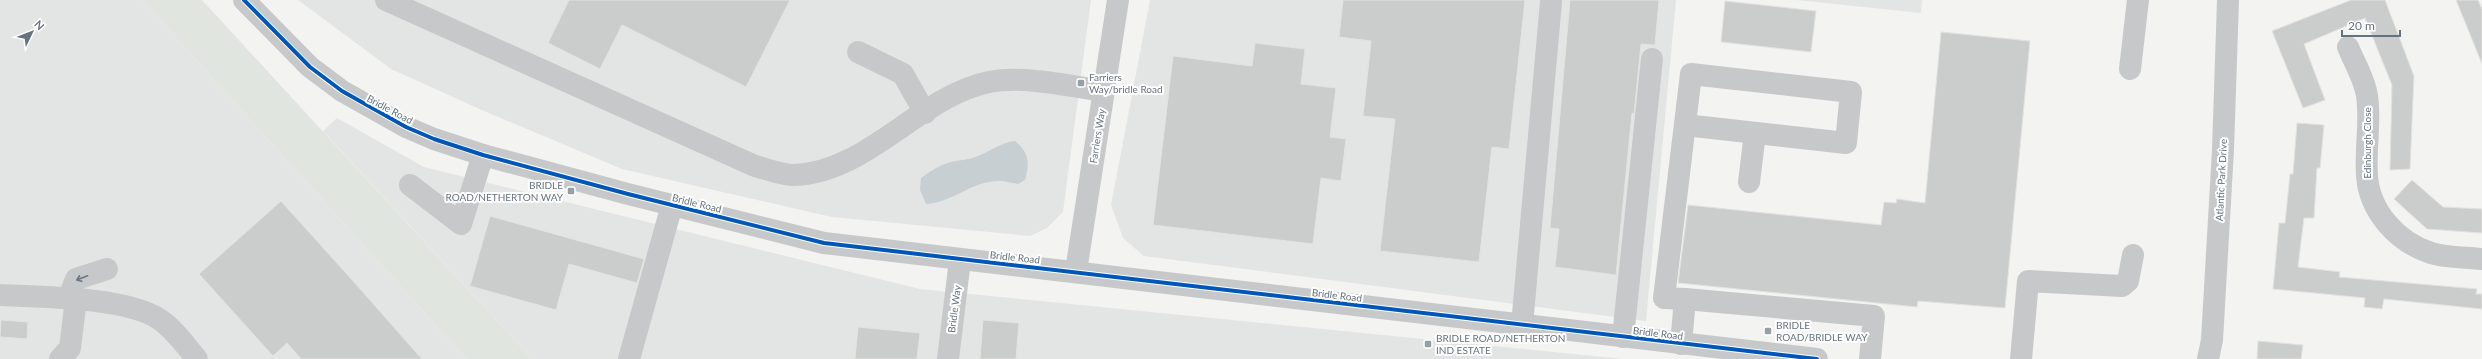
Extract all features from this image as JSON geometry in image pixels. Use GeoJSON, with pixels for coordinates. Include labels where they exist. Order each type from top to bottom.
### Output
{"type":"FeatureCollection","features":[{"type":"Feature","properties":{"kind":"street","name":"Bridle Road"},"geometry":{"type":"LineString","coordinates":[[244,0],[310,67],[342,91],[406,127],[483,155],[824,243],[1681,344],[1727,354],[1817,359]]}},
{"type":"Feature","properties":{"kind":"street"},"geometry":{"type":"LineString","coordinates":[[386,0],[755,166],[793,175],[842,164],[961,90],[990,82],[1015,80],[1104,90]]}},
{"type":"Feature","properties":{"kind":"street","name":"Farriers Way"},"geometry":{"type":"LineString","coordinates":[[1076,272],[1118,0]]}},
{"type":"Feature","properties":{"kind":"street"},"geometry":{"type":"LineString","coordinates":[[2130,69],[2138,0]]}},
{"type":"Feature","properties":{"kind":"street","name":"Atlantic Park Drive"},"geometry":{"type":"LineString","coordinates":[[2208,359],[2212,340],[2223,158],[2228,0]]}},
{"type":"Feature","properties":{"kind":"street"},"geometry":{"type":"LineString","coordinates":[[1522,325],[1551,2]]}},
{"type":"Feature","properties":{"kind":"street","name":"Edinburgh Close"},"geometry":{"type":"LineString","coordinates":[[2348,48],[2367,95],[2366,174],[2370,197],[2378,211],[2395,232],[2417,247],[2431,253],[2482,259]]}},
{"type":"Feature","properties":{"kind":"street"},"geometry":{"type":"LineString","coordinates":[[858,52],[903,74],[925,112]]}},
{"type":"Feature","properties":{"kind":"street"},"geometry":{"type":"LineString","coordinates":[[1623,337],[1652,59]]}},
{"type":"Feature","properties":{"kind":"street"},"geometry":{"type":"LineString","coordinates":[[1685,125],[1846,143],[1851,92],[1691,74],[1664,298],[1874,316],[1870,359]]}},
{"type":"Feature","properties":{"kind":"street"},"geometry":{"type":"LineString","coordinates":[[1749,182],[1755,133]]}},
{"type":"Feature","properties":{"kind":"street"},"geometry":{"type":"LineString","coordinates":[[410,185],[460,224],[483,155]]}},
{"type":"Feature","properties":{"kind":"street"},"geometry":{"type":"LineString","coordinates":[[629,359],[672,205]]}},
{"type":"Feature","properties":{"kind":"street"},"geometry":{"type":"LineString","coordinates":[[2021,359],[2028,282],[2122,286],[2128,281],[2133,255]]}},
{"type":"Feature","properties":{"kind":"street","name":"Bridle Way"},"geometry":{"type":"LineString","coordinates":[[948,359],[960,260]]}},
{"type":"Feature","properties":{"kind":"street"},"geometry":{"type":"LineString","coordinates":[[60,359],[70,348],[72,299],[76,280],[107,269]]}},
{"type":"Feature","properties":{"kind":"street"},"geometry":{"type":"LineString","coordinates":[[0,295],[72,299],[145,311],[160,320],[173,331],[197,359]]}},
{"type":"Feature","properties":{"kind":"street"},"geometry":{"type":"LineString","coordinates":[[1681,344],[1685,299]]}},
{"type":"Feature","properties":{"kind":"shaded area"},"geometry":{"type":"Polygon","coordinates":[[[0,0],[142,0],[466,359],[0,359],[0,0]]]}},
{"type":"Feature","properties":{"kind":"shaded area"},"geometry":{"type":"Polygon","coordinates":[[[142,0],[202,0],[532,359],[466,359],[142,0]]]}},
{"type":"Feature","properties":{"kind":"shaded area"},"geometry":{"type":"Polygon","coordinates":[[[298,0],[1091,0],[1063,212],[1047,228],[1030,236],[832,217],[622,169],[484,111],[391,69],[298,0]]]}},
{"type":"Feature","properties":{"kind":"shaded area"},"geometry":{"type":"Polygon","coordinates":[[[1150,0],[1676,0],[1646,321],[1144,256],[1123,238],[1111,205],[1150,0]]]}},
{"type":"Feature","properties":{"kind":"shaded area"},"geometry":{"type":"Polygon","coordinates":[[[1796,0],[1922,0],[1921,13],[1796,0]]]}},
{"type":"Feature","properties":{"kind":"shaded area"},"geometry":{"type":"Polygon","coordinates":[[[337,118],[424,167],[920,289],[1624,359],[532,359],[323,131],[337,118]]]}},
{"type":"Feature","properties":{"kind":"shaded area"},"geometry":{"type":"Polygon","coordinates":[[[1015,141],[1020,145],[1026,154],[1028,168],[1025,180],[1018,184],[1002,181],[981,184],[945,200],[926,204],[920,190],[921,178],[924,175],[947,163],[972,158],[1005,143],[1015,141]]]}},
{"type":"Feature","properties":{"kind":"building"},"geometry":{"type":"Polygon","coordinates":[[[569,0],[790,0],[746,87],[622,25],[600,69],[548,43],[569,0]]]}},
{"type":"Feature","properties":{"kind":"building"},"geometry":{"type":"Polygon","coordinates":[[[1343,0],[1525,0],[1509,149],[1492,147],[1479,262],[1380,251],[1395,119],[1363,116],[1371,41],[1339,37],[1343,0]]]}},
{"type":"Feature","properties":{"kind":"building"},"geometry":{"type":"Polygon","coordinates":[[[1570,0],[1659,0],[1655,45],[1641,44],[1634,114],[1632,113],[1616,275],[1555,267],[1559,229],[1550,228],[1570,0]]]}},
{"type":"Feature","properties":{"kind":"building"},"geometry":{"type":"Polygon","coordinates":[[[2351,0],[2385,0],[2414,76],[2410,169],[2390,170],[2392,85],[2365,18],[2304,44],[2325,100],[2303,108],[2272,31],[2351,0]]]}},
{"type":"Feature","properties":{"kind":"building"},"geometry":{"type":"Polygon","coordinates":[[[2456,0],[2478,0],[2482,9],[2482,64],[2456,0]]]}},
{"type":"Feature","properties":{"kind":"building"},"geometry":{"type":"Polygon","coordinates":[[[1725,1],[1816,11],[1811,52],[1721,42],[1725,1]]]}},
{"type":"Feature","properties":{"kind":"building"},"geometry":{"type":"Polygon","coordinates":[[[1941,32],[2030,41],[2005,308],[1918,301],[1917,307],[1678,283],[1688,205],[1881,225],[1884,202],[1896,203],[1897,199],[1925,203],[1941,32]]]}},
{"type":"Feature","properties":{"kind":"building"},"geometry":{"type":"Polygon","coordinates":[[[1255,43],[1305,49],[1301,84],[1336,88],[1330,137],[1346,139],[1341,181],[1321,178],[1313,244],[1153,225],[1173,56],[1252,66],[1255,43]]]}},
{"type":"Feature","properties":{"kind":"building"},"geometry":{"type":"Polygon","coordinates":[[[2297,123],[2324,125],[2320,168],[2317,168],[2314,218],[2304,218],[2298,267],[2340,272],[2339,277],[2477,289],[2476,294],[2482,294],[2482,309],[2384,299],[2382,309],[2364,307],[2365,298],[2273,289],[2279,223],[2285,223],[2290,174],[2293,174],[2297,123]]]}},
{"type":"Feature","properties":{"kind":"building"},"geometry":{"type":"Polygon","coordinates":[[[2412,180],[2443,207],[2482,209],[2482,233],[2427,229],[2394,199],[2412,180]]]}},
{"type":"Feature","properties":{"kind":"building"},"geometry":{"type":"Polygon","coordinates":[[[281,201],[422,359],[301,359],[287,343],[273,356],[199,274],[281,201]]]}},
{"type":"Feature","properties":{"kind":"building"},"geometry":{"type":"Polygon","coordinates":[[[490,216],[644,259],[637,283],[569,264],[556,310],[470,286],[490,216]]]}},
{"type":"Feature","properties":{"kind":"building"},"geometry":{"type":"Polygon","coordinates":[[[1,320],[28,322],[27,339],[0,337],[1,320]]]}},
{"type":"Feature","properties":{"kind":"building"},"geometry":{"type":"Polygon","coordinates":[[[983,320],[1019,323],[1016,359],[980,359],[983,320]]]}},
{"type":"Feature","properties":{"kind":"building"},"geometry":{"type":"Polygon","coordinates":[[[858,327],[920,333],[917,359],[855,359],[858,327]]]}},
{"type":"Feature","properties":{"kind":"building"},"geometry":{"type":"Polygon","coordinates":[[[2258,341],[2303,345],[2301,359],[2257,359],[2258,341]]]}},
{"type":"Feature","properties":{"kind":"cycle path"},"geometry":{"type":"LineString","coordinates":[[244,0],[310,67],[342,91],[406,127],[434,139],[483,155],[628,194],[824,243],[1817,359]]}},
{"type":"Feature","properties":{"kind":"place","name":"Farriers Way/bridle Road"},"geometry":{"type":"Point","coordinates":[1081,83]}},
{"type":"Feature","properties":{"kind":"place","name":"BRIDLE ROAD/NETHERTON WAY"},"geometry":{"type":"Point","coordinates":[571,191]}},
{"type":"Feature","properties":{"kind":"place","name":"BRIDLE ROAD/BRIDLE WAY"},"geometry":{"type":"Point","coordinates":[1768,331]}},
{"type":"Feature","properties":{"kind":"place","name":"BRIDLE ROAD/NETHERTON IND ESTATE"},"geometry":{"type":"Point","coordinates":[1428,344]}}]}
